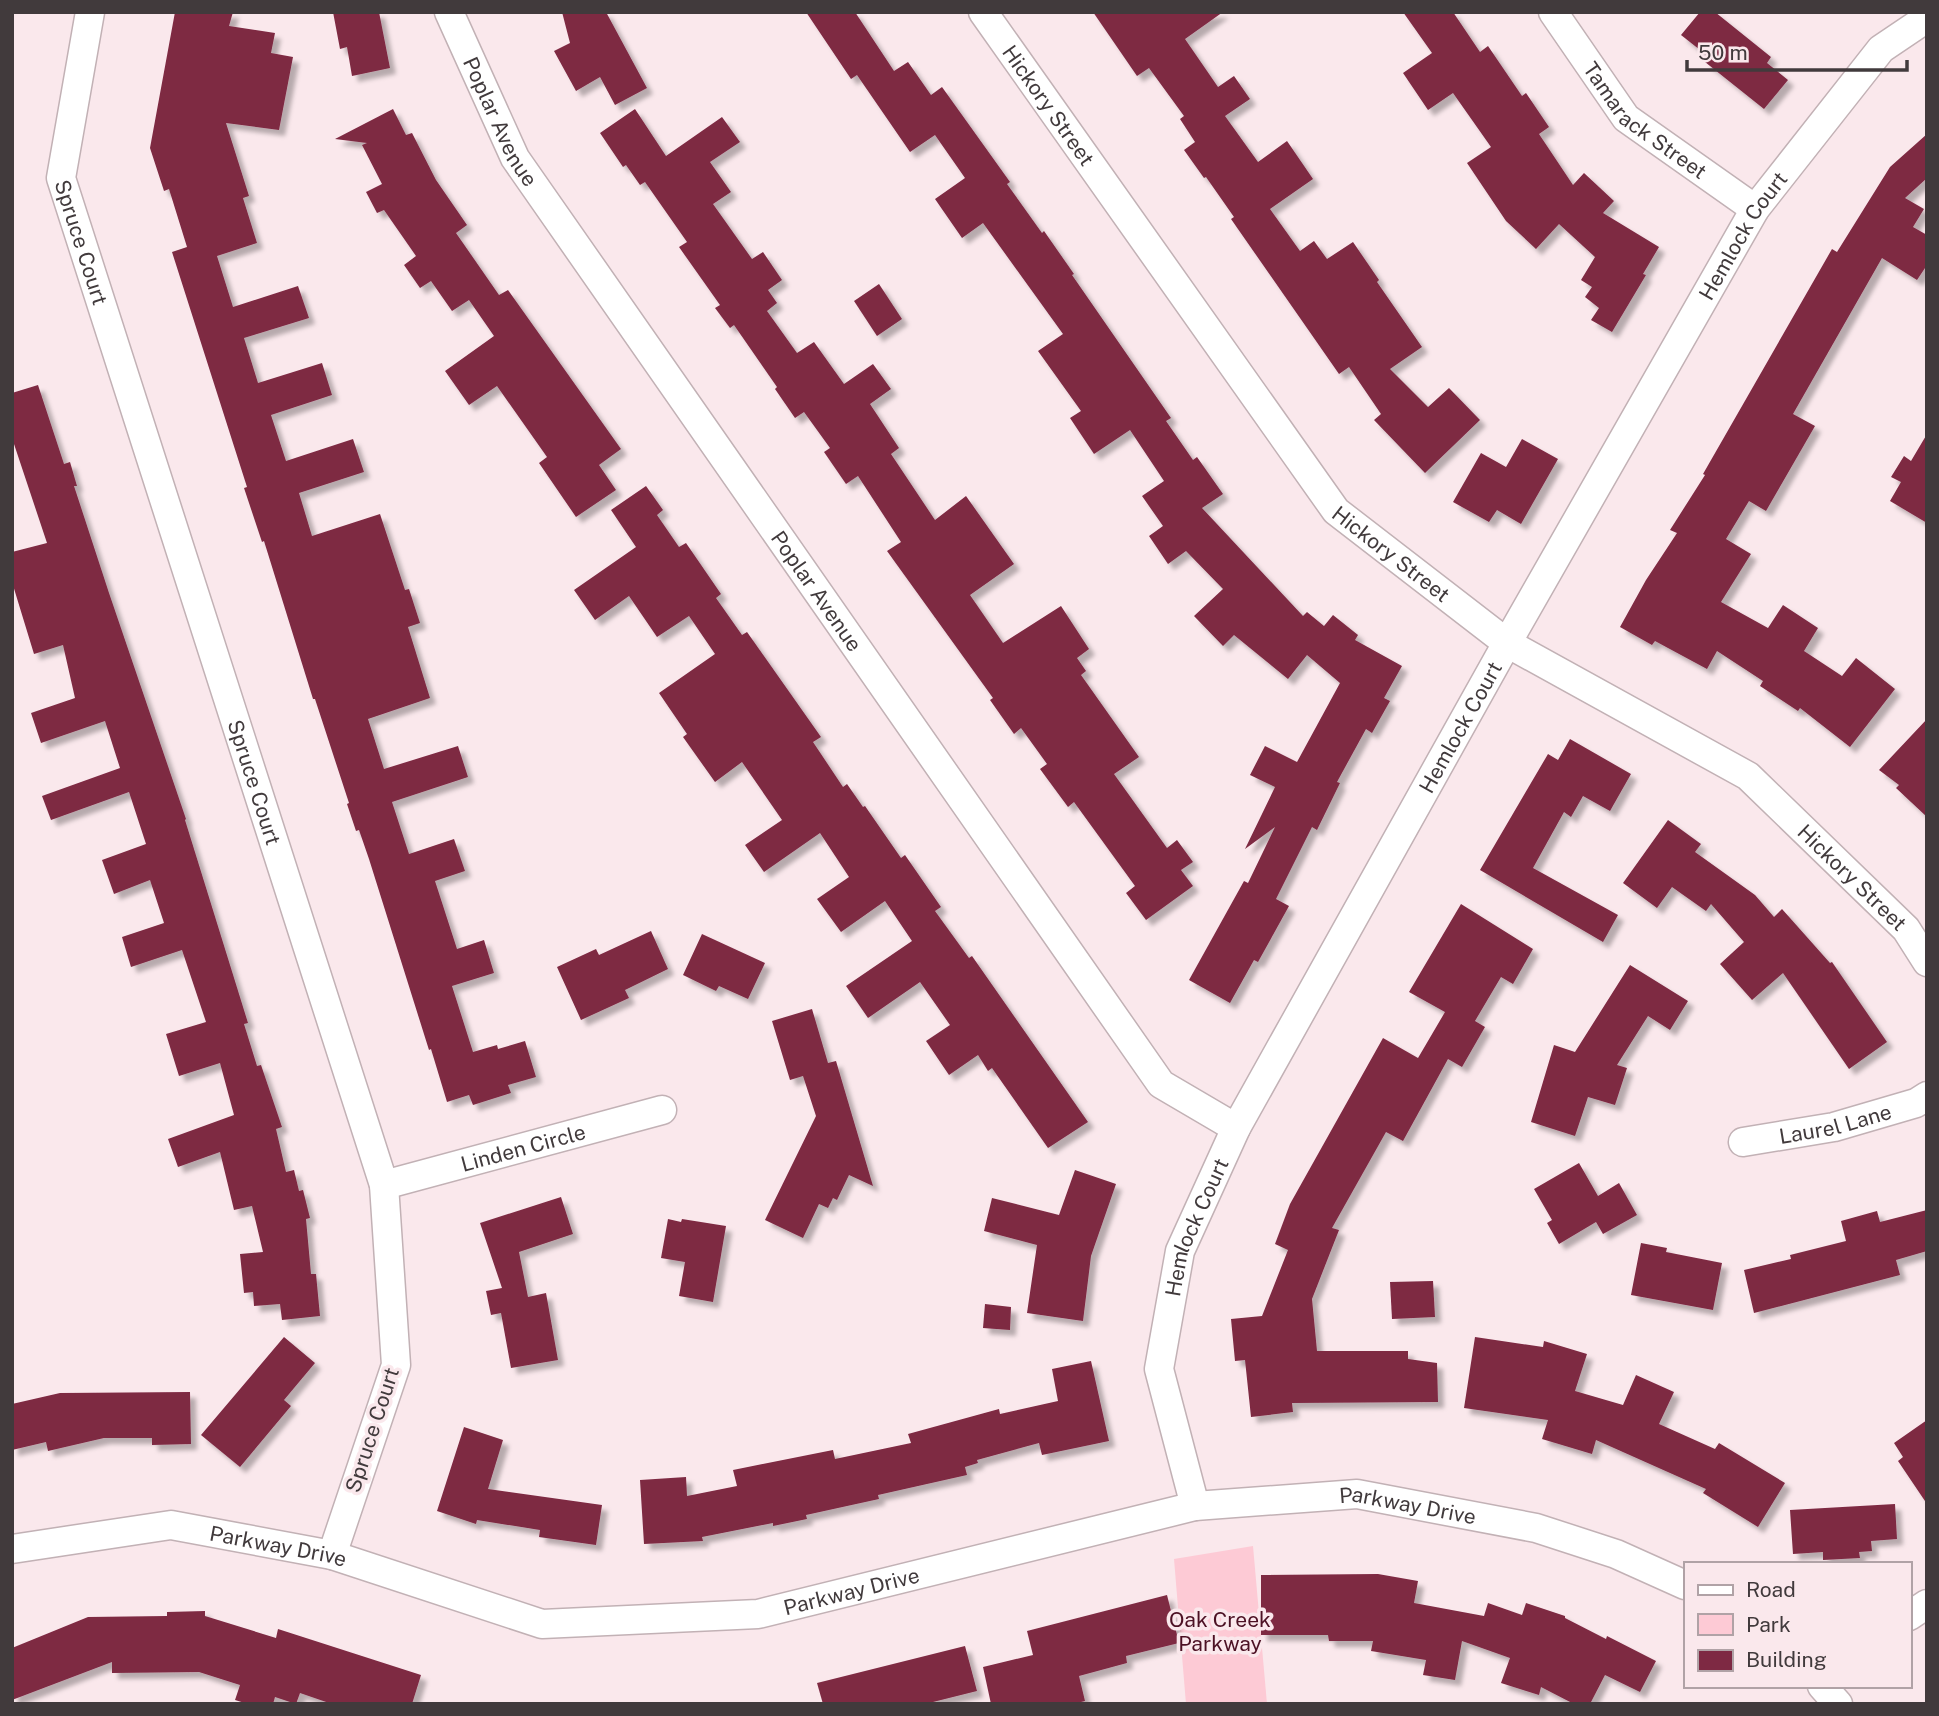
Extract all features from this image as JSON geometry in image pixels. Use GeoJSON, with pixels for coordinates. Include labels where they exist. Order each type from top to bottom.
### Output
{"type":"FeatureCollection","features":[{"type":"Feature","properties":{"kind":"street","name":"Spruce Court"},"geometry":{"type":"LineString","coordinates":[[90,12],[61,178],[384,1185],[396,1365],[332,1555]]}},
{"type":"Feature","properties":{"kind":"street","name":"Poplar Avenue"},"geometry":{"type":"LineString","coordinates":[[449,12],[515,158],[1161,1084],[1236,1128]]}},
{"type":"Feature","properties":{"kind":"street","name":"Hickory Street"},"geometry":{"type":"LineString","coordinates":[[983,12],[1336,511],[1507,643],[1748,776],[1906,929],[1927,962]]}},
{"type":"Feature","properties":{"kind":"street","name":"Tamarack Street"},"geometry":{"type":"LineString","coordinates":[[1553,12],[1626,118],[1755,209]]}},
{"type":"Feature","properties":{"kind":"street","name":"Hemlock Court"},"geometry":{"type":"LineString","coordinates":[[1195,1506],[1160,1369],[1180,1251],[1236,1128],[1507,643],[1755,209],[1881,49],[1927,18]]}},
{"type":"Feature","properties":{"kind":"street","name":"Laurel Lane"},"geometry":{"type":"LineString","coordinates":[[1743,1142],[1834,1127],[1916,1103],[1927,1096]]}},
{"type":"Feature","properties":{"kind":"street","name":"Linden Circle"},"geometry":{"type":"LineString","coordinates":[[384,1185],[663,1110]]}},
{"type":"Feature","properties":{"kind":"street","name":"Parkway Drive"},"geometry":{"type":"LineString","coordinates":[[12,1549],[171,1525],[332,1555],[542,1624],[758,1614],[1195,1506],[1357,1494],[1536,1528],[1616,1554],[1684,1585]]}},
{"type":"Feature","properties":{"kind":"street"},"geometry":{"type":"LineString","coordinates":[[1911,1615],[1927,1604]]}},
{"type":"Feature","properties":{"kind":"street"},"geometry":{"type":"LineString","coordinates":[[1824,1688],[1838,1704]]}},
{"type":"Feature","properties":{"kind":"green space","name":"Oak Creek Parkway"},"geometry":{"type":"Polygon","coordinates":[[[1253,1546],[1267,1704],[1186,1704],[1174,1559],[1253,1546]]]}},
{"type":"Feature","properties":{"kind":"building"},"geometry":{"type":"Polygon","coordinates":[[[175,12],[233,12],[229,26],[275,33],[271,53],[293,57],[279,130],[226,123],[249,196],[243,198],[257,243],[217,256],[233,307],[298,286],[309,318],[244,338],[258,383],[322,363],[332,395],[271,415],[286,461],[353,439],[364,472],[299,493],[312,536],[380,514],[405,590],[409,589],[420,623],[408,627],[430,698],[368,719],[384,769],[458,746],[468,777],[392,802],[409,854],[454,839],[465,871],[435,881],[457,949],[484,940],[494,973],[452,986],[473,1052],[497,1045],[498,1049],[525,1041],[536,1077],[508,1085],[511,1093],[473,1105],[469,1095],[447,1102],[369,859],[347,804],[349,803],[313,699],[264,541],[262,542],[244,488],[247,487],[172,252],[187,247],[169,189],[164,191],[150,148],[175,12]]]}},
{"type":"Feature","properties":{"kind":"building"},"geometry":{"type":"Polygon","coordinates":[[[333,12],[379,12],[390,68],[352,76],[347,47],[340,49],[333,12]]]}},
{"type":"Feature","properties":{"kind":"building"},"geometry":{"type":"Polygon","coordinates":[[[562,12],[606,12],[647,88],[615,105],[600,77],[576,91],[554,51],[570,43],[562,12]]]}},
{"type":"Feature","properties":{"kind":"building"},"geometry":{"type":"Polygon","coordinates":[[[806,12],[855,12],[894,71],[908,62],[931,95],[942,87],[1010,182],[1007,184],[1074,274],[1072,275],[1171,418],[1166,421],[1193,460],[1197,457],[1223,494],[1202,508],[1303,616],[1307,612],[1324,626],[1333,615],[1358,635],[1355,640],[1402,666],[1384,698],[1390,701],[1372,733],[1366,729],[1337,782],[1340,783],[1317,830],[1312,827],[1276,899],[1289,906],[1258,962],[1254,960],[1230,1003],[1189,980],[1244,881],[1248,883],[1275,827],[1245,849],[1275,787],[1250,775],[1265,746],[1297,762],[1340,683],[1307,655],[1288,679],[1234,635],[1223,646],[1194,616],[1223,589],[1186,551],[1168,564],[1149,536],[1163,526],[1142,496],[1164,481],[1130,430],[1094,454],[1070,418],[1081,411],[1038,351],[1063,334],[983,223],[962,238],[935,199],[965,178],[935,135],[910,152],[857,75],[851,79],[806,12]]]}},
{"type":"Feature","properties":{"kind":"building"},"geometry":{"type":"Polygon","coordinates":[[[1093,12],[1223,12],[1185,39],[1218,87],[1234,76],[1250,99],[1225,116],[1258,162],[1287,141],[1313,179],[1270,209],[1300,251],[1314,241],[1327,259],[1353,242],[1422,347],[1390,369],[1428,407],[1449,388],[1480,420],[1425,473],[1374,420],[1381,414],[1349,367],[1339,374],[1231,219],[1234,217],[1184,150],[1195,142],[1180,119],[1184,116],[1149,68],[1137,76],[1093,12]]]}},
{"type":"Feature","properties":{"kind":"building"},"geometry":{"type":"Polygon","coordinates":[[[1403,12],[1453,12],[1480,52],[1488,46],[1522,96],[1526,93],[1549,127],[1539,134],[1573,185],[1584,173],[1614,201],[1603,213],[1659,247],[1643,274],[1646,275],[1612,332],[1591,320],[1599,308],[1585,297],[1592,287],[1581,280],[1595,257],[1559,224],[1536,249],[1506,221],[1467,163],[1491,147],[1453,93],[1428,110],[1403,73],[1432,53],[1403,12]]]}},
{"type":"Feature","properties":{"kind":"building"},"geometry":{"type":"Polygon","coordinates":[[[1700,12],[1715,12],[1771,57],[1767,63],[1788,80],[1764,109],[1705,62],[1709,57],[1681,35],[1700,12]]]}},
{"type":"Feature","properties":{"kind":"building"},"geometry":{"type":"Polygon","coordinates":[[[393,109],[406,135],[412,133],[436,180],[467,225],[456,233],[499,295],[508,290],[621,449],[599,465],[616,490],[576,517],[539,463],[547,457],[497,386],[469,405],[445,371],[494,336],[469,300],[452,311],[431,281],[420,288],[404,265],[416,256],[384,210],[377,213],[366,192],[382,184],[362,145],[367,143],[335,139],[393,109]]]}},
{"type":"Feature","properties":{"kind":"building"},"geometry":{"type":"Polygon","coordinates":[[[635,109],[666,156],[722,117],[740,142],[710,162],[731,192],[713,204],[752,259],[763,252],[782,280],[768,290],[777,303],[767,311],[797,353],[814,342],[844,384],[873,364],[891,389],[870,404],[899,448],[891,454],[935,520],[966,496],[1014,564],[970,595],[1003,643],[1061,606],[1089,649],[1077,658],[1086,671],[1081,675],[1139,757],[1114,774],[1167,848],[1177,840],[1193,862],[1181,870],[1193,886],[1146,920],[1126,893],[1135,886],[1074,802],[1068,807],[1040,769],[1047,764],[1021,728],[1014,734],[990,700],[993,698],[887,551],[901,542],[858,476],[846,484],[824,452],[830,448],[804,412],[795,418],[734,325],[730,328],[715,308],[720,305],[679,247],[687,242],[645,182],[640,185],[626,165],[623,167],[600,133],[635,109]]]}},
{"type":"Feature","properties":{"kind":"building"},"geometry":{"type":"Polygon","coordinates":[[[1927,134],[1927,178],[1905,198],[1924,209],[1913,227],[1927,235],[1927,265],[1917,280],[1882,258],[1793,414],[1815,426],[1766,511],[1749,501],[1726,539],[1751,554],[1721,602],[1768,628],[1783,605],[1818,628],[1804,651],[1842,676],[1856,658],[1895,689],[1850,747],[1800,708],[1798,711],[1760,686],[1763,681],[1717,651],[1707,669],[1655,641],[1652,645],[1620,627],[1646,580],[1677,533],[1670,530],[1705,475],[1703,474],[1832,249],[1837,252],[1890,167],[1927,134]]]}},
{"type":"Feature","properties":{"kind":"building"},"geometry":{"type":"Polygon","coordinates":[[[879,284],[902,319],[877,336],[854,301],[879,284]]]}},
{"type":"Feature","properties":{"kind":"building"},"geometry":{"type":"Polygon","coordinates":[[[38,385],[64,464],[70,462],[77,486],[74,486],[186,819],[248,1023],[244,1024],[257,1066],[261,1065],[282,1127],[276,1129],[286,1172],[294,1170],[299,1191],[303,1190],[310,1218],[306,1219],[311,1274],[316,1274],[320,1316],[282,1320],[280,1304],[254,1306],[253,1292],[244,1293],[240,1254],[263,1252],[252,1206],[234,1210],[220,1152],[178,1167],[168,1139],[234,1115],[220,1063],[179,1076],[166,1034],[206,1022],[182,950],[131,967],[122,937],[164,923],[150,880],[114,894],[102,860],[146,844],[129,792],[51,820],[42,796],[120,768],[105,721],[41,743],[31,713],[75,698],[63,645],[34,654],[12,582],[12,552],[47,543],[12,438],[12,393],[38,385]]]}},
{"type":"Feature","properties":{"kind":"building"},"geometry":{"type":"Polygon","coordinates":[[[1927,434],[1927,523],[1890,501],[1901,482],[1891,477],[1904,456],[1911,461],[1927,434]]]}},
{"type":"Feature","properties":{"kind":"building"},"geometry":{"type":"Polygon","coordinates":[[[1522,439],[1558,459],[1521,524],[1497,510],[1489,522],[1453,502],[1481,453],[1506,467],[1522,439]]]}},
{"type":"Feature","properties":{"kind":"building"},"geometry":{"type":"Polygon","coordinates":[[[646,486],[663,510],[657,515],[679,547],[686,543],[721,594],[716,598],[742,635],[747,632],[821,737],[813,742],[843,787],[847,784],[863,807],[865,806],[901,858],[905,855],[941,907],[935,911],[969,958],[972,956],[1088,1122],[1048,1148],[992,1068],[988,1071],[978,1055],[949,1075],[926,1041],[950,1025],[920,982],[868,1018],[846,986],[912,941],[885,901],[841,932],[817,899],[849,877],[820,833],[764,872],[745,845],[782,820],[742,762],[715,782],[683,737],[687,734],[659,693],[715,654],[689,616],[657,637],[629,596],[595,620],[574,590],[636,547],[611,510],[646,486]]]}},
{"type":"Feature","properties":{"kind":"building"},"geometry":{"type":"Polygon","coordinates":[[[1927,719],[1927,817],[1896,788],[1899,785],[1879,770],[1927,719]]]}},
{"type":"Feature","properties":{"kind":"building"},"geometry":{"type":"Polygon","coordinates":[[[1570,739],[1631,774],[1610,811],[1583,796],[1571,817],[1564,812],[1533,868],[1618,915],[1603,942],[1480,870],[1548,754],[1558,760],[1570,739]]]}},
{"type":"Feature","properties":{"kind":"building"},"geometry":{"type":"Polygon","coordinates":[[[1668,820],[1701,844],[1695,852],[1755,895],[1774,917],[1782,909],[1830,963],[1832,962],[1887,1042],[1849,1069],[1783,973],[1752,1000],[1720,964],[1744,942],[1711,904],[1706,911],[1672,887],[1657,908],[1623,883],[1668,820]]]}},
{"type":"Feature","properties":{"kind":"building"},"geometry":{"type":"Polygon","coordinates":[[[1461,904],[1533,949],[1513,984],[1501,977],[1475,1021],[1485,1027],[1462,1067],[1448,1059],[1403,1141],[1386,1132],[1332,1228],[1339,1230],[1312,1299],[1317,1351],[1408,1351],[1408,1359],[1437,1363],[1438,1402],[1292,1403],[1293,1412],[1251,1417],[1245,1360],[1235,1361],[1231,1319],[1262,1316],[1288,1250],[1275,1244],[1290,1204],[1383,1038],[1418,1058],[1445,1012],[1409,992],[1461,904]]]}},
{"type":"Feature","properties":{"kind":"building"},"geometry":{"type":"Polygon","coordinates":[[[651,931],[668,969],[625,990],[629,998],[581,1020],[557,967],[596,949],[599,955],[651,931]]]}},
{"type":"Feature","properties":{"kind":"building"},"geometry":{"type":"Polygon","coordinates":[[[702,934],[765,963],[748,999],[719,986],[716,991],[683,975],[702,934]]]}},
{"type":"Feature","properties":{"kind":"building"},"geometry":{"type":"Polygon","coordinates":[[[1630,965],[1688,1001],[1670,1030],[1648,1016],[1617,1065],[1627,1068],[1615,1105],[1588,1097],[1575,1136],[1531,1122],[1554,1045],[1575,1052],[1630,965]]]}},
{"type":"Feature","properties":{"kind":"building"},"geometry":{"type":"Polygon","coordinates":[[[812,1009],[828,1063],[836,1061],[873,1186],[849,1175],[837,1200],[833,1198],[828,1208],[819,1204],[803,1238],[765,1220],[816,1116],[803,1076],[790,1080],[772,1021],[812,1009]]]}},
{"type":"Feature","properties":{"kind":"building"},"geometry":{"type":"Polygon","coordinates":[[[1579,1163],[1598,1196],[1619,1183],[1637,1215],[1603,1234],[1596,1222],[1559,1244],[1547,1223],[1552,1220],[1534,1189],[1579,1163]]]}},
{"type":"Feature","properties":{"kind":"building"},"geometry":{"type":"Polygon","coordinates":[[[1075,1170],[1116,1184],[1091,1256],[1083,1321],[1027,1313],[1037,1245],[984,1231],[992,1198],[1059,1215],[1075,1170]]]}},
{"type":"Feature","properties":{"kind":"building"},"geometry":{"type":"Polygon","coordinates":[[[561,1197],[573,1234],[519,1252],[528,1297],[546,1293],[558,1360],[511,1368],[501,1313],[491,1315],[486,1291],[502,1288],[480,1223],[561,1197]]]}},
{"type":"Feature","properties":{"kind":"building"},"geometry":{"type":"Polygon","coordinates":[[[1927,1210],[1927,1251],[1896,1260],[1900,1275],[1754,1313],[1744,1270],[1791,1259],[1790,1255],[1846,1241],[1841,1221],[1877,1211],[1880,1222],[1927,1210]]]}},
{"type":"Feature","properties":{"kind":"building"},"geometry":{"type":"Polygon","coordinates":[[[668,1219],[726,1226],[713,1302],[679,1296],[685,1262],[661,1258],[668,1219]]]}},
{"type":"Feature","properties":{"kind":"building"},"geometry":{"type":"Polygon","coordinates":[[[1641,1243],[1667,1248],[1666,1252],[1722,1263],[1713,1310],[1631,1295],[1641,1243]]]}},
{"type":"Feature","properties":{"kind":"building"},"geometry":{"type":"Polygon","coordinates":[[[1433,1281],[1435,1317],[1392,1319],[1390,1282],[1433,1281]]]}},
{"type":"Feature","properties":{"kind":"building"},"geometry":{"type":"Polygon","coordinates":[[[985,1304],[1011,1307],[1010,1330],[983,1328],[985,1304]]]}},
{"type":"Feature","properties":{"kind":"building"},"geometry":{"type":"Polygon","coordinates":[[[284,1337],[315,1363],[284,1400],[291,1406],[240,1467],[201,1435],[284,1337]]]}},
{"type":"Feature","properties":{"kind":"building"},"geometry":{"type":"Polygon","coordinates":[[[1475,1337],[1543,1347],[1544,1341],[1587,1354],[1575,1391],[1623,1405],[1636,1375],[1674,1392],[1659,1424],[1715,1449],[1719,1443],[1785,1483],[1758,1527],[1703,1493],[1706,1489],[1596,1440],[1592,1454],[1542,1439],[1548,1420],[1464,1408],[1475,1337]]]}},
{"type":"Feature","properties":{"kind":"building"},"geometry":{"type":"Polygon","coordinates":[[[1091,1361],[1109,1441],[1042,1455],[1039,1443],[977,1460],[978,1463],[965,1467],[967,1475],[878,1495],[879,1499],[806,1515],[807,1519],[702,1537],[703,1541],[644,1544],[640,1480],[686,1477],[687,1496],[737,1486],[733,1470],[833,1450],[835,1459],[911,1443],[908,1434],[999,1409],[1000,1414],[1058,1401],[1052,1369],[1091,1361]]]}},
{"type":"Feature","properties":{"kind":"building"},"geometry":{"type":"Polygon","coordinates":[[[190,1392],[191,1444],[152,1445],[152,1438],[104,1438],[48,1451],[46,1442],[12,1450],[12,1404],[60,1393],[190,1392]]]}},
{"type":"Feature","properties":{"kind":"building"},"geometry":{"type":"Polygon","coordinates":[[[1927,1420],[1927,1504],[1898,1461],[1903,1457],[1894,1443],[1927,1420]]]}},
{"type":"Feature","properties":{"kind":"building"},"geometry":{"type":"Polygon","coordinates":[[[464,1427],[503,1440],[488,1489],[602,1505],[596,1545],[539,1537],[540,1530],[477,1520],[476,1524],[437,1511],[464,1427]]]}},
{"type":"Feature","properties":{"kind":"building"},"geometry":{"type":"Polygon","coordinates":[[[1895,1504],[1897,1539],[1871,1541],[1872,1551],[1859,1552],[1860,1558],[1823,1560],[1823,1552],[1793,1554],[1790,1510],[1895,1504]]]}},
{"type":"Feature","properties":{"kind":"building"},"geometry":{"type":"Polygon","coordinates":[[[1378,1574],[1418,1581],[1414,1603],[1484,1616],[1488,1603],[1522,1615],[1526,1603],[1565,1616],[1606,1639],[1607,1636],[1656,1661],[1640,1692],[1605,1675],[1590,1704],[1574,1704],[1541,1687],[1539,1695],[1501,1683],[1510,1658],[1462,1641],[1455,1680],[1423,1675],[1426,1660],[1371,1651],[1373,1641],[1329,1641],[1328,1635],[1261,1635],[1261,1575],[1378,1574]]]}},
{"type":"Feature","properties":{"kind":"building"},"geometry":{"type":"Polygon","coordinates":[[[1167,1595],[1179,1643],[1126,1656],[1127,1663],[1079,1676],[1085,1701],[1073,1704],[991,1704],[983,1667],[1033,1655],[1027,1631],[1167,1595]]]}},
{"type":"Feature","properties":{"kind":"building"},"geometry":{"type":"Polygon","coordinates":[[[205,1611],[205,1616],[276,1638],[278,1629],[421,1675],[412,1704],[332,1704],[300,1693],[296,1704],[275,1697],[273,1704],[248,1704],[235,1700],[240,1685],[199,1672],[112,1673],[112,1662],[12,1700],[12,1648],[88,1617],[167,1616],[167,1612],[205,1611]]]}},
{"type":"Feature","properties":{"kind":"building"},"geometry":{"type":"Polygon","coordinates":[[[965,1646],[977,1691],[925,1704],[823,1704],[817,1683],[965,1646]]]}}]}
